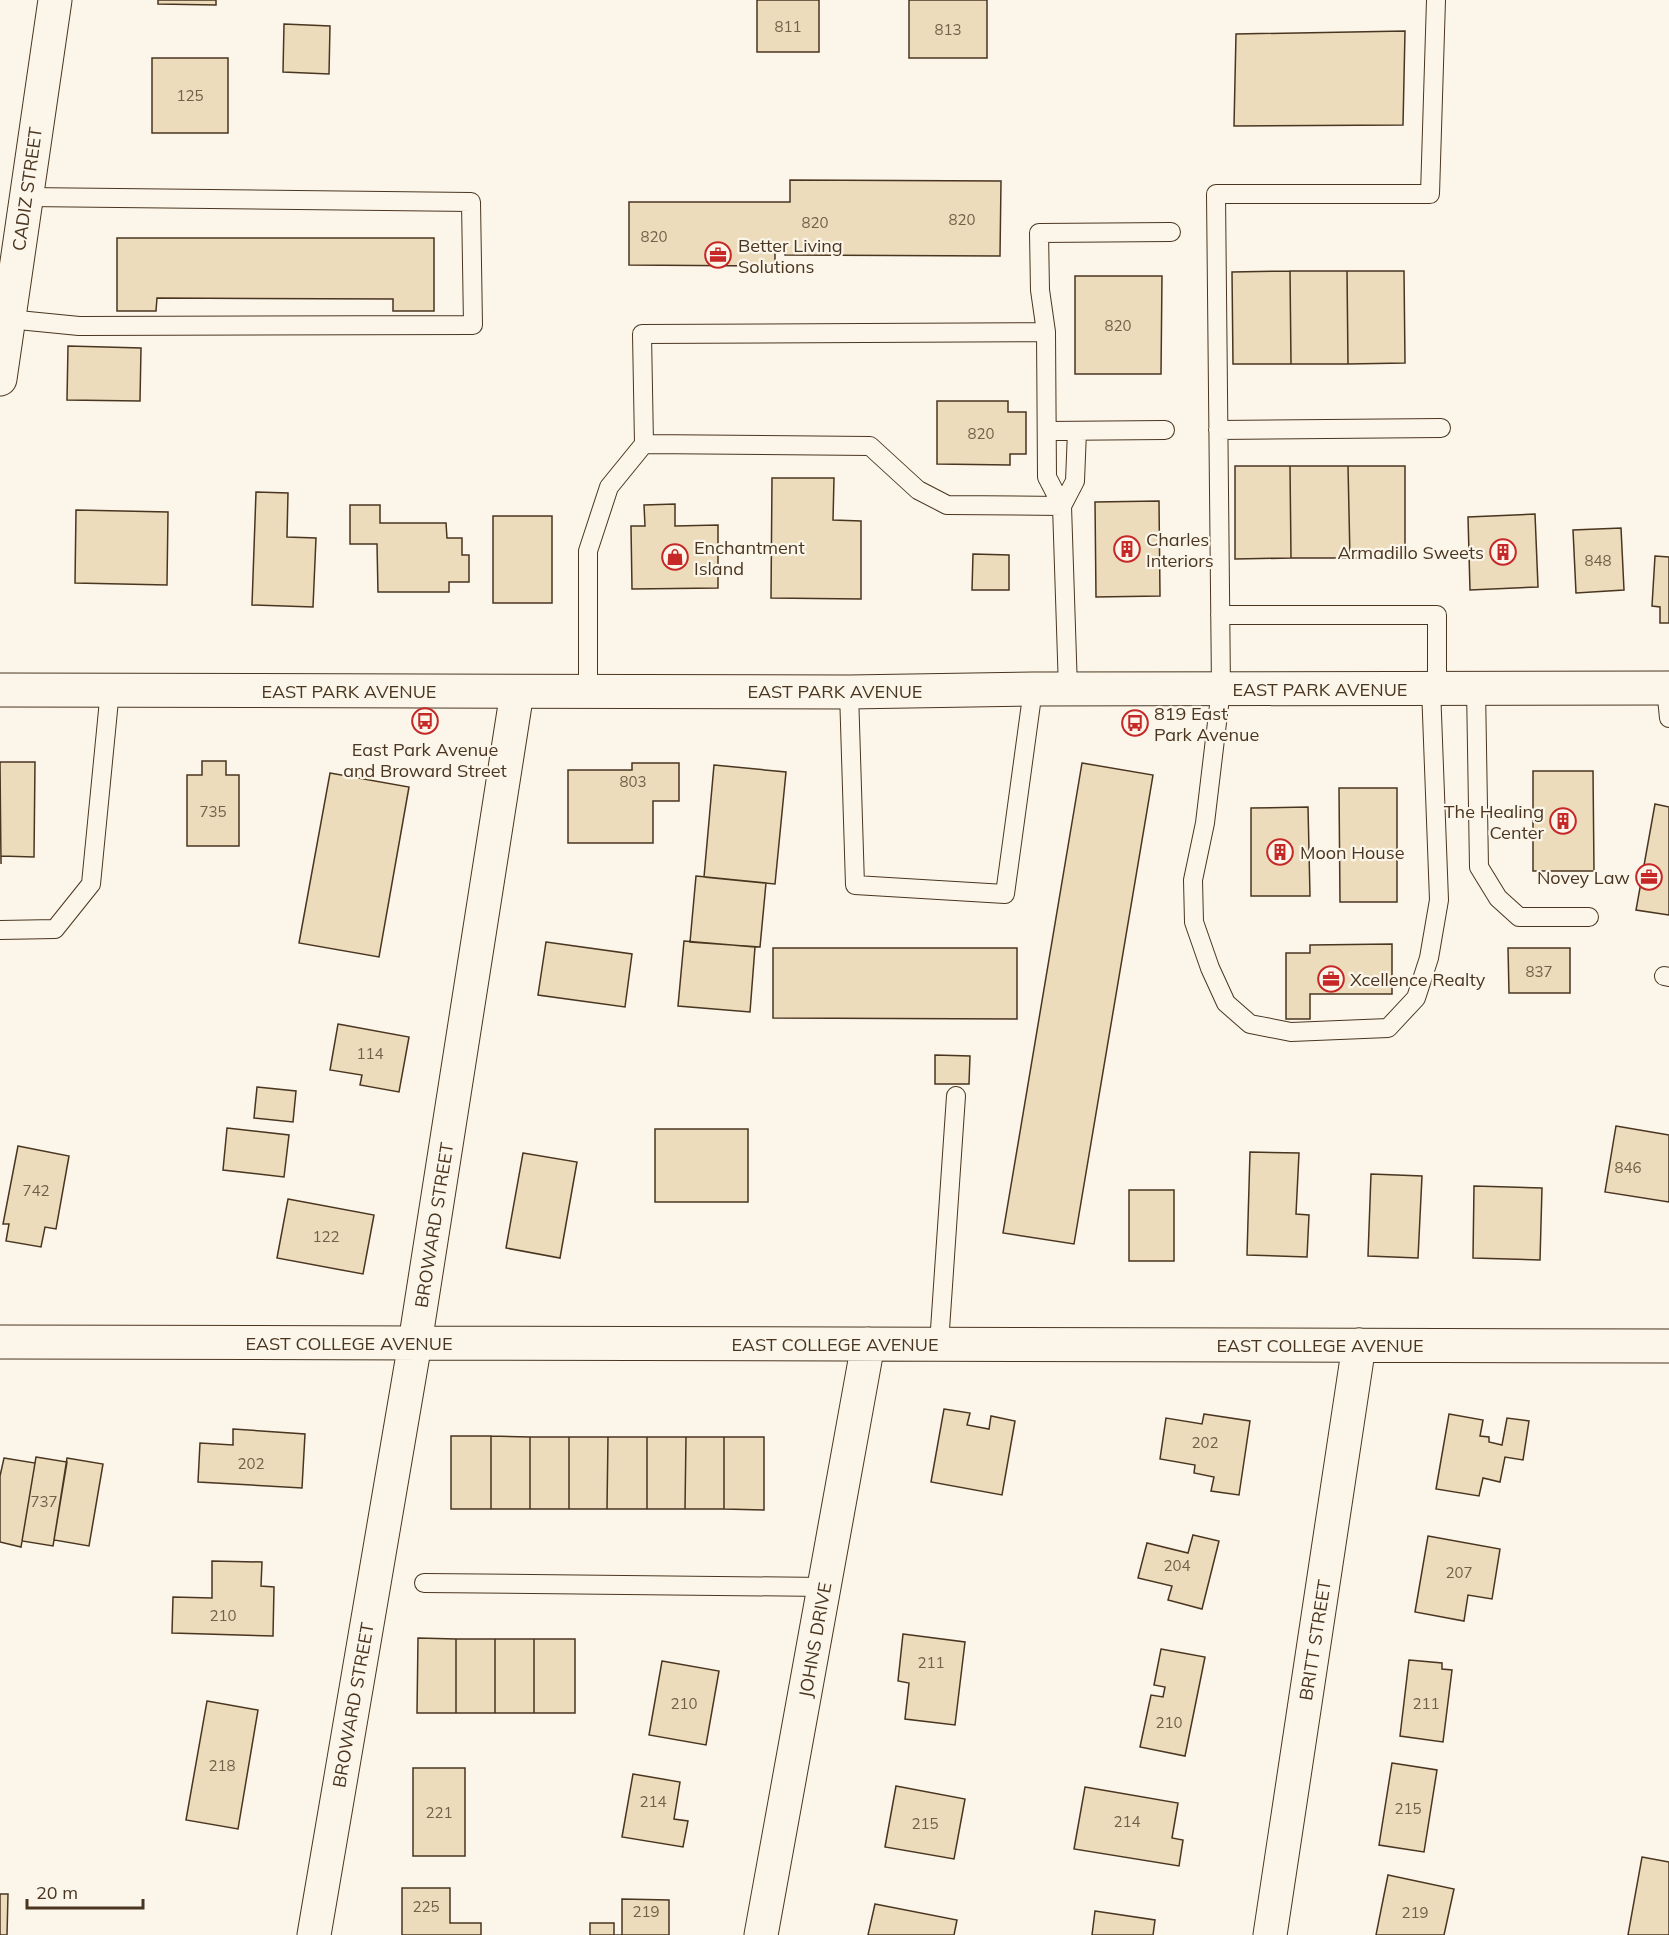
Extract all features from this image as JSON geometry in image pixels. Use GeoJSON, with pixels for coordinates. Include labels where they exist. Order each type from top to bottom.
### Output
{"type":"FeatureCollection","features":[{"type":"Feature","properties":{"kind":"street","name":"CADIZ STREET"},"geometry":{"type":"LineString","coordinates":[[0,379],[5,328],[55,0]]}},
{"type":"Feature","properties":{"kind":"street","name":"EAST PARK AVENUE"},"geometry":{"type":"LineString","coordinates":[[0,690],[849,692],[1033,689],[1476,688],[1668,698]]}},
{"type":"Feature","properties":{"kind":"street","name":"BROWARD STREET"},"geometry":{"type":"LineString","coordinates":[[314,1935],[415,1343],[517,692]]}},
{"type":"Feature","properties":{"kind":"street","name":"EAST COLLEGE AVENUE"},"geometry":{"type":"LineString","coordinates":[[0,1342],[1669,1346]]}},
{"type":"Feature","properties":{"kind":"street","name":"JOHNS DRIVE"},"geometry":{"type":"LineString","coordinates":[[760,1935],[868,1344]]}},
{"type":"Feature","properties":{"kind":"street","name":"BRITT STREET"},"geometry":{"type":"LineString","coordinates":[[1270,1935],[1359,1345]]}},
{"type":"Feature","properties":{"kind":"lane"},"geometry":{"type":"LineString","coordinates":[[1220,615],[1437,615],[1434,688],[1439,900],[1429,958],[1416,998],[1388,1028],[1291,1032],[1250,1024],[1226,1003],[1210,968],[1194,922],[1192,880],[1205,823],[1221,689],[1220,615],[1218,430],[1216,194],[1430,194],[1436,0]]}},
{"type":"Feature","properties":{"kind":"lane"},"geometry":{"type":"LineString","coordinates":[[5,328],[473,325],[471,202],[26,197]]}},
{"type":"Feature","properties":{"kind":"lane"},"geometry":{"type":"LineString","coordinates":[[1068,689],[1062,506],[1047,477],[1046,332],[1040,290],[1039,233],[1171,232]]}},
{"type":"Feature","properties":{"kind":"lane"},"geometry":{"type":"LineString","coordinates":[[588,692],[588,551],[609,487],[644,444],[642,334],[1046,332]]}},
{"type":"Feature","properties":{"kind":"lane"},"geometry":{"type":"LineString","coordinates":[[1218,430],[1441,428]]}},
{"type":"Feature","properties":{"kind":"lane"},"geometry":{"type":"LineString","coordinates":[[1047,431],[1165,430]]}},
{"type":"Feature","properties":{"kind":"lane"},"geometry":{"type":"LineString","coordinates":[[1062,506],[1076,481],[1077,431]]}},
{"type":"Feature","properties":{"kind":"lane"},"geometry":{"type":"LineString","coordinates":[[644,444],[870,446],[918,490],[947,505],[1062,506]]}},
{"type":"Feature","properties":{"kind":"lane"},"geometry":{"type":"LineString","coordinates":[[1476,688],[1479,867],[1498,898],[1519,917],[1589,917]]}},
{"type":"Feature","properties":{"kind":"lane"},"geometry":{"type":"LineString","coordinates":[[849,692],[855,885],[1005,894],[1033,689]]}},
{"type":"Feature","properties":{"kind":"lane"},"geometry":{"type":"LineString","coordinates":[[0,930],[55,929],[91,884],[110,690]]}},
{"type":"Feature","properties":{"kind":"lane"},"geometry":{"type":"LineString","coordinates":[[939,1344],[956,1096]]}},
{"type":"Feature","properties":{"kind":"lane"},"geometry":{"type":"LineString","coordinates":[[424,1583],[825,1587]]}},
{"type":"Feature","properties":{"kind":"building"},"geometry":{"type":"Polygon","coordinates":[[[158,0],[216,0],[216,5],[158,4],[158,0]]]}},
{"type":"Feature","properties":{"kind":"building"},"geometry":{"type":"Polygon","coordinates":[[[757,0],[819,0],[819,52],[757,52],[757,0]]]}},
{"type":"Feature","properties":{"kind":"building"},"geometry":{"type":"Polygon","coordinates":[[[909,0],[987,0],[987,58],[909,58],[909,0]]]}},
{"type":"Feature","properties":{"kind":"building"},"geometry":{"type":"Polygon","coordinates":[[[284,24],[330,26],[329,74],[283,72],[284,24]]]}},
{"type":"Feature","properties":{"kind":"building"},"geometry":{"type":"Polygon","coordinates":[[[1405,31],[1403,125],[1234,126],[1236,34],[1405,31]]]}},
{"type":"Feature","properties":{"kind":"building"},"geometry":{"type":"Polygon","coordinates":[[[152,58],[228,58],[228,133],[152,133],[152,58]]]}},
{"type":"Feature","properties":{"kind":"building"},"geometry":{"type":"Polygon","coordinates":[[[790,180],[1001,181],[1000,256],[785,255],[785,248],[775,248],[775,266],[629,265],[629,202],[790,202],[790,180]]]}},
{"type":"Feature","properties":{"kind":"building"},"geometry":{"type":"Polygon","coordinates":[[[117,238],[434,238],[434,311],[393,311],[393,299],[157,298],[156,311],[117,311],[117,238]]]}},
{"type":"Feature","properties":{"kind":"building"},"geometry":{"type":"Polygon","coordinates":[[[1290,271],[1347,271],[1348,364],[1291,364],[1290,271]]]}},
{"type":"Feature","properties":{"kind":"building"},"geometry":{"type":"Polygon","coordinates":[[[1290,271],[1291,364],[1233,364],[1232,272],[1290,271]]]}},
{"type":"Feature","properties":{"kind":"building"},"geometry":{"type":"Polygon","coordinates":[[[1347,271],[1404,271],[1405,363],[1348,364],[1347,271]]]}},
{"type":"Feature","properties":{"kind":"building"},"geometry":{"type":"Polygon","coordinates":[[[1075,276],[1162,276],[1161,374],[1075,374],[1075,276]]]}},
{"type":"Feature","properties":{"kind":"building"},"geometry":{"type":"Polygon","coordinates":[[[68,346],[141,348],[140,401],[67,400],[68,346]]]}},
{"type":"Feature","properties":{"kind":"building"},"geometry":{"type":"Polygon","coordinates":[[[937,401],[1008,401],[1008,412],[1026,412],[1026,454],[1010,454],[1010,465],[937,464],[937,401]]]}},
{"type":"Feature","properties":{"kind":"building"},"geometry":{"type":"Polygon","coordinates":[[[1235,466],[1290,466],[1291,558],[1235,559],[1235,466]]]}},
{"type":"Feature","properties":{"kind":"building"},"geometry":{"type":"Polygon","coordinates":[[[1290,466],[1348,466],[1350,558],[1291,558],[1290,466]]]}},
{"type":"Feature","properties":{"kind":"building"},"geometry":{"type":"Polygon","coordinates":[[[1348,466],[1405,466],[1405,558],[1350,558],[1348,466]]]}},
{"type":"Feature","properties":{"kind":"building"},"geometry":{"type":"Polygon","coordinates":[[[772,478],[834,478],[833,520],[861,521],[861,599],[771,598],[772,478]]]}},
{"type":"Feature","properties":{"kind":"building"},"geometry":{"type":"Polygon","coordinates":[[[256,492],[288,493],[287,537],[316,538],[313,607],[252,605],[256,492]]]}},
{"type":"Feature","properties":{"kind":"building","name":"Charles Interiors"},"geometry":{"type":"Polygon","coordinates":[[[1159,501],[1160,596],[1096,597],[1095,502],[1159,501]]]}},
{"type":"Feature","properties":{"kind":"building","name":"Enchantment Island"},"geometry":{"type":"Polygon","coordinates":[[[675,504],[675,526],[718,525],[718,588],[632,589],[631,526],[645,526],[644,505],[675,504]]]}},
{"type":"Feature","properties":{"kind":"building"},"geometry":{"type":"Polygon","coordinates":[[[350,505],[380,505],[380,523],[446,523],[447,538],[462,538],[462,555],[469,555],[469,582],[449,582],[449,592],[378,592],[377,544],[350,544],[350,505]]]}},
{"type":"Feature","properties":{"kind":"building"},"geometry":{"type":"Polygon","coordinates":[[[76,510],[168,512],[167,585],[75,583],[76,510]]]}},
{"type":"Feature","properties":{"kind":"building","name":"Armadillo Sweets"},"geometry":{"type":"Polygon","coordinates":[[[1535,514],[1538,587],[1470,590],[1468,517],[1535,514]]]}},
{"type":"Feature","properties":{"kind":"building"},"geometry":{"type":"Polygon","coordinates":[[[493,516],[552,516],[552,603],[493,603],[493,516]]]}},
{"type":"Feature","properties":{"kind":"building"},"geometry":{"type":"Polygon","coordinates":[[[1621,528],[1624,590],[1576,593],[1573,530],[1621,528]]]}},
{"type":"Feature","properties":{"kind":"building"},"geometry":{"type":"Polygon","coordinates":[[[973,554],[1009,555],[1009,590],[972,590],[973,554]]]}},
{"type":"Feature","properties":{"kind":"building"},"geometry":{"type":"Polygon","coordinates":[[[1655,556],[1669,557],[1669,623],[1660,623],[1660,607],[1652,606],[1655,556]]]}},
{"type":"Feature","properties":{"kind":"building"},"geometry":{"type":"Polygon","coordinates":[[[202,761],[226,761],[226,775],[239,775],[239,846],[187,846],[187,775],[202,775],[202,761]]]}},
{"type":"Feature","properties":{"kind":"building"},"geometry":{"type":"Polygon","coordinates":[[[0,762],[35,762],[34,857],[1,856],[1,864],[0,762]]]}},
{"type":"Feature","properties":{"kind":"building"},"geometry":{"type":"Polygon","coordinates":[[[632,763],[679,763],[679,801],[653,801],[653,843],[568,843],[568,770],[632,770],[632,763]]]}},
{"type":"Feature","properties":{"kind":"building"},"geometry":{"type":"Polygon","coordinates":[[[1082,763],[1153,775],[1074,1244],[1003,1233],[1082,763]]]}},
{"type":"Feature","properties":{"kind":"building"},"geometry":{"type":"Polygon","coordinates":[[[714,765],[786,772],[775,884],[704,877],[714,765]]]}},
{"type":"Feature","properties":{"kind":"building","name":"The Healing Center"},"geometry":{"type":"Polygon","coordinates":[[[1533,771],[1593,771],[1594,871],[1533,871],[1533,771]]]}},
{"type":"Feature","properties":{"kind":"building"},"geometry":{"type":"Polygon","coordinates":[[[330,773],[409,787],[379,957],[299,943],[330,773]]]}},
{"type":"Feature","properties":{"kind":"building"},"geometry":{"type":"Polygon","coordinates":[[[1339,788],[1397,788],[1397,902],[1340,902],[1339,788]]]}},
{"type":"Feature","properties":{"kind":"building"},"geometry":{"type":"Polygon","coordinates":[[[1655,804],[1669,807],[1669,915],[1636,910],[1655,804]]]}},
{"type":"Feature","properties":{"kind":"building","name":"Moon House"},"geometry":{"type":"Polygon","coordinates":[[[1308,807],[1310,896],[1251,896],[1251,808],[1308,807]]]}},
{"type":"Feature","properties":{"kind":"building"},"geometry":{"type":"Polygon","coordinates":[[[696,876],[766,883],[760,947],[690,942],[696,876]]]}},
{"type":"Feature","properties":{"kind":"building"},"geometry":{"type":"Polygon","coordinates":[[[684,941],[755,947],[750,1012],[678,1006],[684,941]]]}},
{"type":"Feature","properties":{"kind":"building"},"geometry":{"type":"Polygon","coordinates":[[[546,942],[632,954],[625,1007],[538,995],[546,942]]]}},
{"type":"Feature","properties":{"kind":"building"},"geometry":{"type":"Polygon","coordinates":[[[1392,944],[1392,994],[1310,994],[1310,1019],[1286,1019],[1286,953],[1310,953],[1310,945],[1392,944]]]}},
{"type":"Feature","properties":{"kind":"building"},"geometry":{"type":"Polygon","coordinates":[[[773,948],[1017,948],[1017,1019],[773,1018],[773,948]]]}},
{"type":"Feature","properties":{"kind":"building"},"geometry":{"type":"Polygon","coordinates":[[[1508,948],[1570,948],[1570,993],[1509,993],[1508,948]]]}},
{"type":"Feature","properties":{"kind":"building"},"geometry":{"type":"Polygon","coordinates":[[[338,1024],[409,1037],[399,1092],[360,1085],[362,1075],[330,1070],[338,1024]]]}},
{"type":"Feature","properties":{"kind":"building"},"geometry":{"type":"Polygon","coordinates":[[[935,1055],[970,1056],[969,1084],[935,1084],[935,1055]]]}},
{"type":"Feature","properties":{"kind":"building"},"geometry":{"type":"Polygon","coordinates":[[[257,1087],[296,1091],[293,1122],[254,1118],[257,1087]]]}},
{"type":"Feature","properties":{"kind":"building"},"geometry":{"type":"Polygon","coordinates":[[[1616,1126],[1669,1135],[1669,1202],[1605,1192],[1616,1126]]]}},
{"type":"Feature","properties":{"kind":"building"},"geometry":{"type":"Polygon","coordinates":[[[227,1128],[289,1135],[284,1177],[223,1170],[227,1128]]]}},
{"type":"Feature","properties":{"kind":"building"},"geometry":{"type":"Polygon","coordinates":[[[655,1129],[748,1129],[748,1202],[655,1202],[655,1129]]]}},
{"type":"Feature","properties":{"kind":"building"},"geometry":{"type":"Polygon","coordinates":[[[18,1146],[69,1156],[56,1229],[45,1227],[41,1247],[6,1241],[9,1224],[3,1224],[18,1146]]]}},
{"type":"Feature","properties":{"kind":"building"},"geometry":{"type":"Polygon","coordinates":[[[1250,1152],[1299,1153],[1296,1214],[1309,1215],[1307,1257],[1247,1255],[1250,1152]]]}},
{"type":"Feature","properties":{"kind":"building"},"geometry":{"type":"Polygon","coordinates":[[[523,1153],[577,1162],[560,1258],[506,1248],[523,1153]]]}},
{"type":"Feature","properties":{"kind":"building"},"geometry":{"type":"Polygon","coordinates":[[[1371,1174],[1422,1176],[1418,1258],[1368,1256],[1371,1174]]]}},
{"type":"Feature","properties":{"kind":"building"},"geometry":{"type":"Polygon","coordinates":[[[1474,1186],[1542,1188],[1540,1260],[1473,1258],[1474,1186]]]}},
{"type":"Feature","properties":{"kind":"building"},"geometry":{"type":"Polygon","coordinates":[[[1129,1190],[1174,1190],[1174,1261],[1129,1261],[1129,1190]]]}},
{"type":"Feature","properties":{"kind":"building"},"geometry":{"type":"Polygon","coordinates":[[[288,1199],[374,1215],[363,1274],[277,1258],[288,1199]]]}},
{"type":"Feature","properties":{"kind":"building"},"geometry":{"type":"Polygon","coordinates":[[[944,1409],[970,1413],[967,1425],[989,1429],[991,1416],[1015,1421],[1002,1495],[931,1482],[944,1409]]]}},
{"type":"Feature","properties":{"kind":"building"},"geometry":{"type":"Polygon","coordinates":[[[1204,1414],[1250,1421],[1239,1495],[1211,1491],[1214,1477],[1194,1473],[1195,1465],[1160,1459],[1166,1418],[1202,1424],[1204,1414]]]}},
{"type":"Feature","properties":{"kind":"building"},"geometry":{"type":"Polygon","coordinates":[[[1449,1414],[1483,1420],[1480,1436],[1489,1437],[1489,1442],[1502,1445],[1507,1418],[1529,1421],[1523,1460],[1505,1457],[1500,1482],[1483,1478],[1479,1496],[1436,1489],[1449,1414]]]}},
{"type":"Feature","properties":{"kind":"building"},"geometry":{"type":"Polygon","coordinates":[[[233,1429],[305,1434],[302,1488],[198,1482],[200,1443],[233,1445],[233,1429]]]}},
{"type":"Feature","properties":{"kind":"building"},"geometry":{"type":"Polygon","coordinates":[[[451,1436],[491,1436],[491,1509],[451,1509],[451,1436]]]}},
{"type":"Feature","properties":{"kind":"building"},"geometry":{"type":"Polygon","coordinates":[[[491,1436],[530,1437],[530,1509],[491,1509],[491,1436]]]}},
{"type":"Feature","properties":{"kind":"building"},"geometry":{"type":"Polygon","coordinates":[[[530,1437],[569,1437],[569,1509],[530,1509],[530,1437]]]}},
{"type":"Feature","properties":{"kind":"building"},"geometry":{"type":"Polygon","coordinates":[[[569,1437],[608,1437],[607,1509],[569,1509],[569,1437]]]}},
{"type":"Feature","properties":{"kind":"building"},"geometry":{"type":"Polygon","coordinates":[[[608,1437],[647,1437],[647,1509],[607,1509],[608,1437]]]}},
{"type":"Feature","properties":{"kind":"building"},"geometry":{"type":"Polygon","coordinates":[[[647,1437],[686,1437],[685,1509],[647,1509],[647,1437]]]}},
{"type":"Feature","properties":{"kind":"building"},"geometry":{"type":"Polygon","coordinates":[[[686,1437],[724,1437],[724,1509],[685,1509],[686,1437]]]}},
{"type":"Feature","properties":{"kind":"building"},"geometry":{"type":"Polygon","coordinates":[[[724,1437],[764,1437],[764,1510],[724,1509],[724,1437]]]}},
{"type":"Feature","properties":{"kind":"building"},"geometry":{"type":"Polygon","coordinates":[[[36,1457],[67,1462],[53,1546],[22,1541],[36,1457]]]}},
{"type":"Feature","properties":{"kind":"building"},"geometry":{"type":"Polygon","coordinates":[[[4,1458],[35,1463],[21,1547],[0,1542],[0,1476],[4,1458]]]}},
{"type":"Feature","properties":{"kind":"building"},"geometry":{"type":"Polygon","coordinates":[[[67,1458],[103,1464],[89,1546],[54,1540],[67,1458]]]}},
{"type":"Feature","properties":{"kind":"building"},"geometry":{"type":"Polygon","coordinates":[[[1193,1535],[1219,1541],[1202,1609],[1168,1600],[1172,1586],[1138,1578],[1147,1543],[1188,1553],[1193,1535]]]}},
{"type":"Feature","properties":{"kind":"building"},"geometry":{"type":"Polygon","coordinates":[[[1428,1536],[1500,1549],[1492,1599],[1468,1595],[1464,1621],[1415,1612],[1428,1536]]]}},
{"type":"Feature","properties":{"kind":"building"},"geometry":{"type":"Polygon","coordinates":[[[212,1561],[262,1562],[261,1586],[274,1587],[273,1636],[172,1633],[173,1597],[212,1598],[212,1561]]]}},
{"type":"Feature","properties":{"kind":"building"},"geometry":{"type":"Polygon","coordinates":[[[903,1634],[965,1642],[955,1725],[905,1719],[909,1683],[898,1681],[903,1634]]]}},
{"type":"Feature","properties":{"kind":"building"},"geometry":{"type":"Polygon","coordinates":[[[418,1638],[456,1639],[456,1713],[417,1713],[418,1638]]]}},
{"type":"Feature","properties":{"kind":"building"},"geometry":{"type":"Polygon","coordinates":[[[456,1639],[495,1639],[495,1713],[456,1713],[456,1639]]]}},
{"type":"Feature","properties":{"kind":"building"},"geometry":{"type":"Polygon","coordinates":[[[495,1639],[534,1639],[534,1713],[495,1713],[495,1639]]]}},
{"type":"Feature","properties":{"kind":"building"},"geometry":{"type":"Polygon","coordinates":[[[534,1639],[575,1639],[575,1713],[534,1713],[534,1639]]]}},
{"type":"Feature","properties":{"kind":"building"},"geometry":{"type":"Polygon","coordinates":[[[1161,1649],[1205,1657],[1185,1756],[1140,1747],[1151,1695],[1163,1697],[1165,1687],[1154,1685],[1161,1649]]]}},
{"type":"Feature","properties":{"kind":"building"},"geometry":{"type":"Polygon","coordinates":[[[1409,1660],[1442,1663],[1442,1669],[1452,1670],[1443,1742],[1400,1736],[1409,1660]]]}},
{"type":"Feature","properties":{"kind":"building"},"geometry":{"type":"Polygon","coordinates":[[[662,1661],[719,1671],[706,1745],[649,1735],[662,1661]]]}},
{"type":"Feature","properties":{"kind":"building"},"geometry":{"type":"Polygon","coordinates":[[[207,1701],[258,1710],[238,1829],[186,1820],[207,1701]]]}},
{"type":"Feature","properties":{"kind":"building"},"geometry":{"type":"Polygon","coordinates":[[[1392,1763],[1437,1770],[1424,1852],[1379,1845],[1392,1763]]]}},
{"type":"Feature","properties":{"kind":"building"},"geometry":{"type":"Polygon","coordinates":[[[413,1768],[465,1768],[465,1856],[413,1856],[413,1768]]]}},
{"type":"Feature","properties":{"kind":"building"},"geometry":{"type":"Polygon","coordinates":[[[633,1774],[680,1782],[674,1819],[688,1821],[683,1847],[622,1837],[633,1774]]]}},
{"type":"Feature","properties":{"kind":"building"},"geometry":{"type":"Polygon","coordinates":[[[896,1786],[965,1799],[954,1859],[885,1847],[896,1786]]]}},
{"type":"Feature","properties":{"kind":"building"},"geometry":{"type":"Polygon","coordinates":[[[1085,1787],[1178,1803],[1172,1838],[1183,1840],[1179,1866],[1074,1849],[1085,1787]]]}},
{"type":"Feature","properties":{"kind":"building"},"geometry":{"type":"Polygon","coordinates":[[[1642,1857],[1669,1862],[1669,1935],[1628,1935],[1642,1857]]]}},
{"type":"Feature","properties":{"kind":"building"},"geometry":{"type":"Polygon","coordinates":[[[1388,1875],[1454,1889],[1444,1935],[1376,1935],[1388,1875]]]}},
{"type":"Feature","properties":{"kind":"building"},"geometry":{"type":"Polygon","coordinates":[[[402,1888],[450,1888],[450,1923],[481,1923],[481,1935],[402,1935],[402,1888]]]}},
{"type":"Feature","properties":{"kind":"building"},"geometry":{"type":"Polygon","coordinates":[[[0,1894],[8,1894],[7,1935],[0,1935],[0,1894]]]}},
{"type":"Feature","properties":{"kind":"building"},"geometry":{"type":"Polygon","coordinates":[[[622,1899],[669,1900],[669,1935],[622,1935],[622,1899]]]}},
{"type":"Feature","properties":{"kind":"building"},"geometry":{"type":"Polygon","coordinates":[[[875,1904],[957,1920],[954,1935],[868,1935],[875,1904]]]}},
{"type":"Feature","properties":{"kind":"building"},"geometry":{"type":"Polygon","coordinates":[[[1095,1911],[1155,1920],[1153,1935],[1092,1935],[1095,1911]]]}},
{"type":"Feature","properties":{"kind":"building"},"geometry":{"type":"Polygon","coordinates":[[[590,1923],[614,1923],[614,1935],[590,1935],[590,1923]]]}},
{"type":"Feature","properties":{"kind":"place","name":"Better Living Solutions"},"geometry":{"type":"Point","coordinates":[718,255]}},
{"type":"Feature","properties":{"kind":"place","name":"Charles Interiors"},"geometry":{"type":"Point","coordinates":[1127,549]}},
{"type":"Feature","properties":{"kind":"place","name":"Armadillo Sweets"},"geometry":{"type":"Point","coordinates":[1503,552]}},
{"type":"Feature","properties":{"kind":"place","name":"Enchantment Island"},"geometry":{"type":"Point","coordinates":[675,557]}},
{"type":"Feature","properties":{"kind":"place","name":"East Park Avenue and Broward Street"},"geometry":{"type":"Point","coordinates":[425,721]}},
{"type":"Feature","properties":{"kind":"place","name":"819 East Park Avenue"},"geometry":{"type":"Point","coordinates":[1135,723]}},
{"type":"Feature","properties":{"kind":"place","name":"The Healing Center"},"geometry":{"type":"Point","coordinates":[1563,821]}},
{"type":"Feature","properties":{"kind":"place","name":"Moon House"},"geometry":{"type":"Point","coordinates":[1280,852]}},
{"type":"Feature","properties":{"kind":"place","name":"Novey Law"},"geometry":{"type":"Point","coordinates":[1649,877]}},
{"type":"Feature","properties":{"kind":"place","name":"Xcellence Realty"},"geometry":{"type":"Point","coordinates":[1331,979]}}]}
